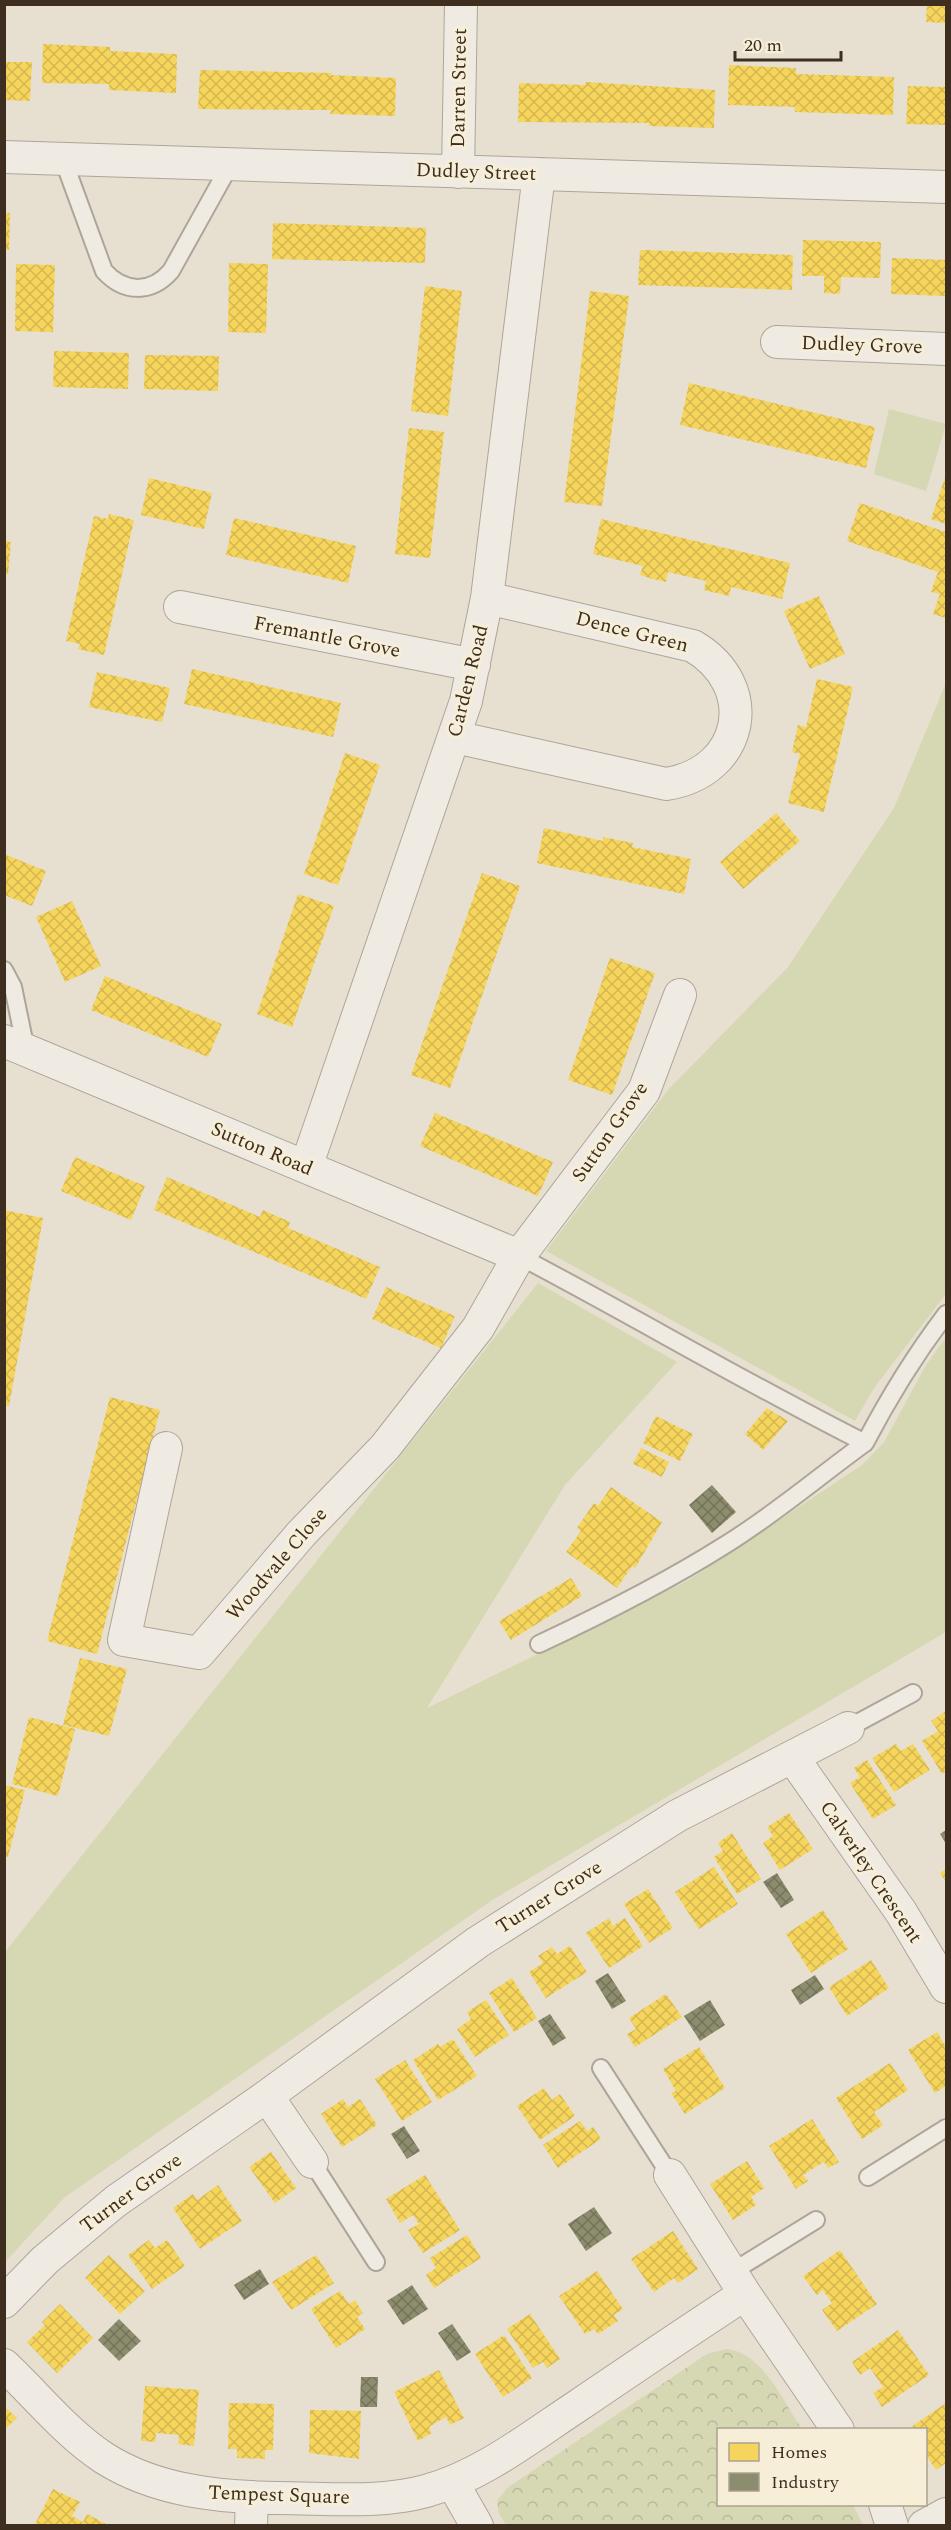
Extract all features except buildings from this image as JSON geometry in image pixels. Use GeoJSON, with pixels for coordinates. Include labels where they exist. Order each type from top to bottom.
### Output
{"type":"FeatureCollection","features":[{"type":"Feature","properties":{"kind":"street","name":"Darren Street"},"geometry":{"type":"LineString","coordinates":[[458,172],[461,4]]}},
{"type":"Feature","properties":{"kind":"street","name":"Dudley Street"},"geometry":{"type":"LineString","coordinates":[[4,157],[946,188]]}},
{"type":"Feature","properties":{"kind":"street","name":"Carden Road"},"geometry":{"type":"LineString","coordinates":[[306,1167],[455,737],[474,665],[487,598],[539,174]]}},
{"type":"Feature","properties":{"kind":"street","name":"Dudley Grove"},"geometry":{"type":"LineString","coordinates":[[777,342],[946,349]]}},
{"type":"Feature","properties":{"kind":"street","name":"Dence Green"},"geometry":{"type":"LineString","coordinates":[[455,737],[666,784],[683,781],[700,774],[725,750],[732,734],[736,716],[730,682],[708,655],[693,646],[487,598]]}},
{"type":"Feature","properties":{"kind":"street","name":"Fremantle Grove"},"geometry":{"type":"LineString","coordinates":[[180,607],[474,665]]}},
{"type":"Feature","properties":{"kind":"street","name":"Sutton Grove"},"geometry":{"type":"LineString","coordinates":[[519,1256],[644,1091],[680,995]]}},
{"type":"Feature","properties":{"kind":"street","name":"Sutton Road"},"geometry":{"type":"LineString","coordinates":[[15,1045],[519,1256]]}},
{"type":"Feature","properties":{"kind":"street","name":"Woodvale Close"},"geometry":{"type":"LineString","coordinates":[[166,1448],[124,1640],[199,1653],[301,1534],[385,1447],[418,1408],[478,1328],[519,1256]]}},
{"type":"Feature","properties":{"kind":"street","name":"Turner Grove"},"geometry":{"type":"LineString","coordinates":[[4,2302],[80,2229],[488,1936],[677,1816],[848,1728]]}},
{"type":"Feature","properties":{"kind":"street","name":"Calverley Crescent"},"geometry":{"type":"LineString","coordinates":[[793,1758],[901,1912],[946,1987]]}},
{"type":"Feature","properties":{"kind":"street"},"geometry":{"type":"LineString","coordinates":[[267,2096],[312,2162]]}},
{"type":"Feature","properties":{"kind":"street"},"geometry":{"type":"LineString","coordinates":[[670,2175],[837,2428]]}},
{"type":"Feature","properties":{"kind":"street","name":"Tempest Square"},"geometry":{"type":"LineString","coordinates":[[4,2365],[81,2442],[120,2467],[153,2482],[251,2511],[385,2498],[427,2491],[452,2482],[523,2442],[739,2283]]}},
{"type":"Feature","properties":{"kind":"street"},"geometry":{"type":"LineString","coordinates":[[452,2482],[477,2526]]}},
{"type":"Feature","properties":{"kind":"street"},"geometry":{"type":"LineString","coordinates":[[885,2506],[892,2526]]}},
{"type":"Feature","properties":{"kind":"street"},"geometry":{"type":"LineString","coordinates":[[924,2526],[946,2514]]}},
{"type":"Feature","properties":{"kind":"lane"},"geometry":{"type":"LineString","coordinates":[[63,159],[104,271],[118,284],[138,289],[156,284],[171,271],[230,165]]}},
{"type":"Feature","properties":{"kind":"lane"},"geometry":{"type":"LineString","coordinates":[[4,970],[13,987],[15,1045]]}},
{"type":"Feature","properties":{"kind":"lane"},"geometry":{"type":"LineString","coordinates":[[519,1256],[615,1307],[768,1395],[865,1443]]}},
{"type":"Feature","properties":{"kind":"lane"},"geometry":{"type":"LineString","coordinates":[[539,1644],[629,1603],[726,1545],[865,1443],[896,1386],[946,1314]]}},
{"type":"Feature","properties":{"kind":"lane"},"geometry":{"type":"LineString","coordinates":[[848,1728],[913,1693]]}},
{"type":"Feature","properties":{"kind":"lane"},"geometry":{"type":"LineString","coordinates":[[601,2068],[670,2175]]}},
{"type":"Feature","properties":{"kind":"lane"},"geometry":{"type":"LineString","coordinates":[[868,2177],[946,2128]]}},
{"type":"Feature","properties":{"kind":"lane"},"geometry":{"type":"LineString","coordinates":[[312,2162],[376,2262]]}},
{"type":"Feature","properties":{"kind":"lane"},"geometry":{"type":"LineString","coordinates":[[739,2283],[816,2220]]}},
{"type":"Feature","properties":{"kind":"green space"},"geometry":{"type":"Polygon","coordinates":[[[889,409],[946,424],[926,491],[874,474],[889,409]]]}},
{"type":"Feature","properties":{"kind":"green space"},"geometry":{"type":"Polygon","coordinates":[[[946,683],[946,1294],[874,1388],[855,1421],[546,1251],[668,1090],[788,967],[894,808],[946,683]]]}},
{"type":"Feature","properties":{"kind":"green space"},"geometry":{"type":"Polygon","coordinates":[[[538,1283],[677,1362],[565,1485],[427,1708],[687,1581],[862,1465],[884,1442],[926,1365],[946,1337],[946,1632],[494,1899],[65,2197],[5,2262],[5,1952],[538,1283]]]}},
{"type":"Feature","properties":{"kind":"green space"},"geometry":{"type":"Polygon","coordinates":[[[726,2349],[739,2352],[751,2359],[771,2380],[801,2428],[717,2428],[717,2506],[854,2506],[863,2525],[506,2525],[499,2514],[497,2501],[507,2488],[707,2354],[726,2349]]]}}]}
